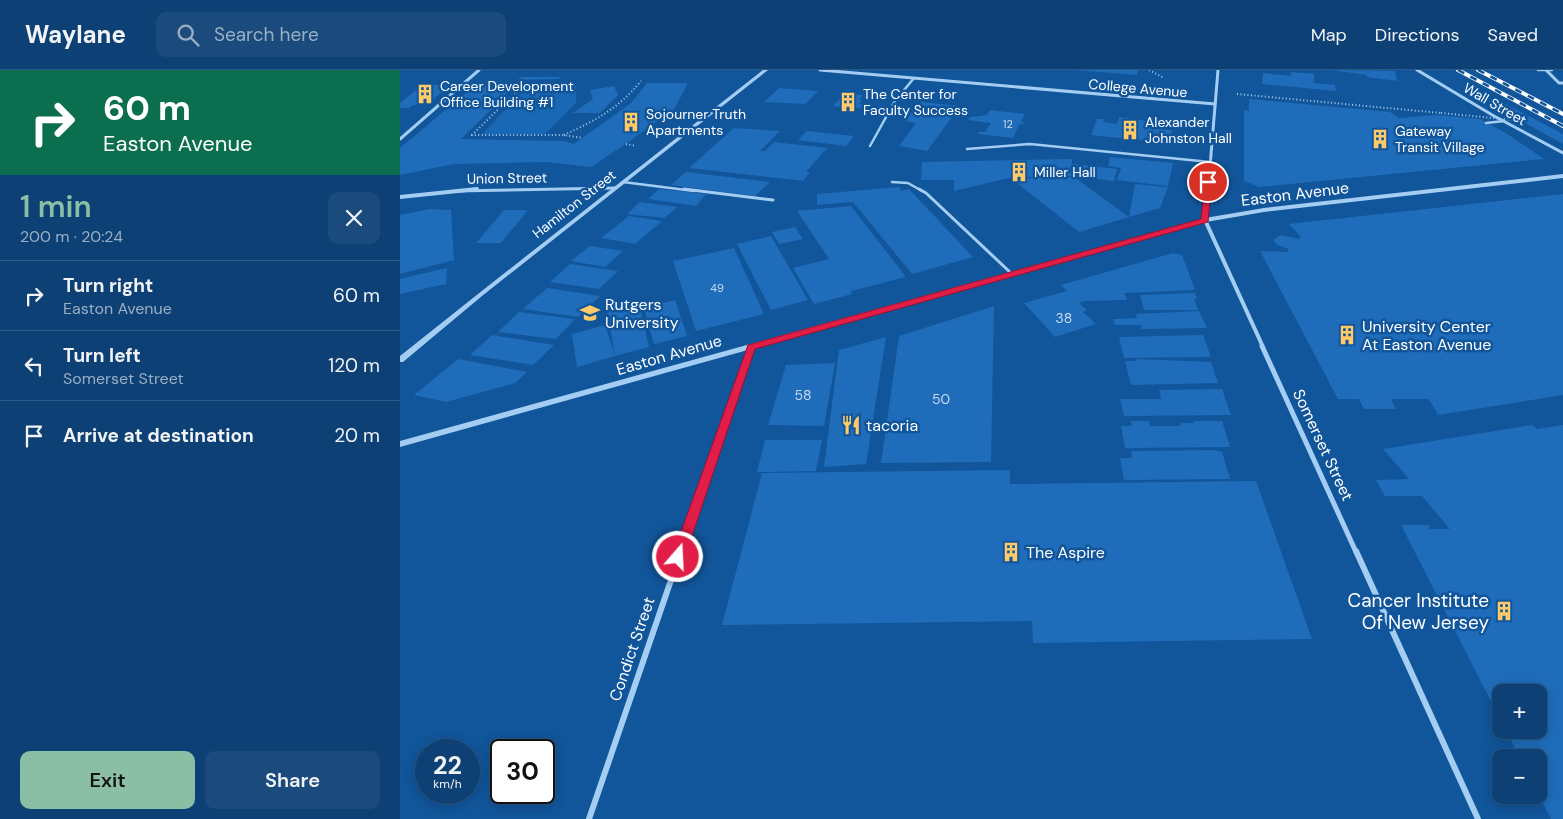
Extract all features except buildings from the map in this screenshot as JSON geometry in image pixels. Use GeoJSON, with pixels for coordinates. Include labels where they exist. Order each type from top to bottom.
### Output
{"type":"FeatureCollection","features":[{"type":"Feature","properties":{"kind":"street"},"geometry":{"type":"LineString","coordinates":[[400,139],[479,70]]}},
{"type":"Feature","properties":{"kind":"street","name":"Hamilton Street"},"geometry":{"type":"LineString","coordinates":[[400,360],[766,70]]}},
{"type":"Feature","properties":{"kind":"street","name":"College Avenue"},"geometry":{"type":"LineString","coordinates":[[820,70],[1215,104]]}},
{"type":"Feature","properties":{"kind":"street","name":"Somerset Street"},"geometry":{"type":"LineString","coordinates":[[1218,70],[1205,220],[1478,819]]}},
{"type":"Feature","properties":{"kind":"street","name":"Wall Street"},"geometry":{"type":"LineString","coordinates":[[1417,70],[1563,153]]}},
{"type":"Feature","properties":{"kind":"street"},"geometry":{"type":"LineString","coordinates":[[1547,71],[1559,83],[1563,83]]}},
{"type":"Feature","properties":{"kind":"street","name":"Easton Avenue"},"geometry":{"type":"LineString","coordinates":[[400,444],[1205,220],[1264,210],[1563,176]]}},
{"type":"Feature","properties":{"kind":"street","name":"Union Street"},"geometry":{"type":"LineString","coordinates":[[400,197],[457,190],[615,188]]}},
{"type":"Feature","properties":{"kind":"street","name":"Condict Street"},"geometry":{"type":"LineString","coordinates":[[589,819],[751,347]]}},
{"type":"Feature","properties":{"kind":"lane"},"geometry":{"type":"LineString","coordinates":[[1538,70],[1552,70]]}},
{"type":"Feature","properties":{"kind":"lane"},"geometry":{"type":"LineString","coordinates":[[870,146],[895,101],[914,78]]}},
{"type":"Feature","properties":{"kind":"lane"},"geometry":{"type":"LineString","coordinates":[[1486,123],[1504,121]]}},
{"type":"Feature","properties":{"kind":"lane"},"geometry":{"type":"LineString","coordinates":[[967,149],[1030,144],[1210,162]]}},
{"type":"Feature","properties":{"kind":"lane"},"geometry":{"type":"LineString","coordinates":[[623,182],[773,200]]}},
{"type":"Feature","properties":{"kind":"lane"},"geometry":{"type":"LineString","coordinates":[[892,182],[908,183],[926,193],[1012,274]]}},
{"type":"Feature","properties":{"kind":"path"},"geometry":{"type":"LineString","coordinates":[[563,135],[608,114],[626,100],[640,81]]}},
{"type":"Feature","properties":{"kind":"path"},"geometry":{"type":"LineString","coordinates":[[525,83],[472,135],[563,135],[583,138]]}},
{"type":"Feature","properties":{"kind":"path"},"geometry":{"type":"LineString","coordinates":[[1237,94],[1523,121]]}},
{"type":"Feature","properties":{"kind":"shaded area"},"geometry":{"type":"Polygon","coordinates":[[[576,85],[576,103],[545,134],[482,134],[528,86],[576,85]]]}},
{"type":"Feature","properties":{"kind":"railway"},"geometry":{"type":"LineString","coordinates":[[1458,70],[1563,126]]}},
{"type":"Feature","properties":{"kind":"railway"},"geometry":{"type":"LineString","coordinates":[[1478,70],[1563,114]]}},
{"type":"Feature","properties":{"kind":"place","name":"Career Development Office Building #1"},"geometry":{"type":"Point","coordinates":[425,94]}},
{"type":"Feature","properties":{"kind":"place","name":"The Center for Faculty Success"},"geometry":{"type":"Point","coordinates":[848,102]}},
{"type":"Feature","properties":{"kind":"place","name":"Sojourner Truth Apartments"},"geometry":{"type":"Point","coordinates":[631,122]}},
{"type":"Feature","properties":{"kind":"place","name":"Alexander Johnston Hall"},"geometry":{"type":"Point","coordinates":[1130,130]}},
{"type":"Feature","properties":{"kind":"place","name":"Gateway Transit Village"},"geometry":{"type":"Point","coordinates":[1380,139]}},
{"type":"Feature","properties":{"kind":"place","name":"Miller Hall"},"geometry":{"type":"Point","coordinates":[1019,172]}},
{"type":"Feature","properties":{"kind":"place","name":"Rutgers University"},"geometry":{"type":"Point","coordinates":[590,313]}},
{"type":"Feature","properties":{"kind":"place","name":"University Center At Easton Avenue"},"geometry":{"type":"Point","coordinates":[1347,335]}},
{"type":"Feature","properties":{"kind":"place","name":"tacoria"},"geometry":{"type":"Point","coordinates":[851,425]}},
{"type":"Feature","properties":{"kind":"place","name":"The Aspire"},"geometry":{"type":"Point","coordinates":[1011,552]}},
{"type":"Feature","properties":{"kind":"place","name":"Cancer Institute Of New Jersey"},"geometry":{"type":"Point","coordinates":[1504,611]}},
{"type":"Feature","properties":{"kind":"route"},"geometry":{"type":"LineString","coordinates":[[678,557],[751,347],[1205,220],[1208,182]]}}]}
